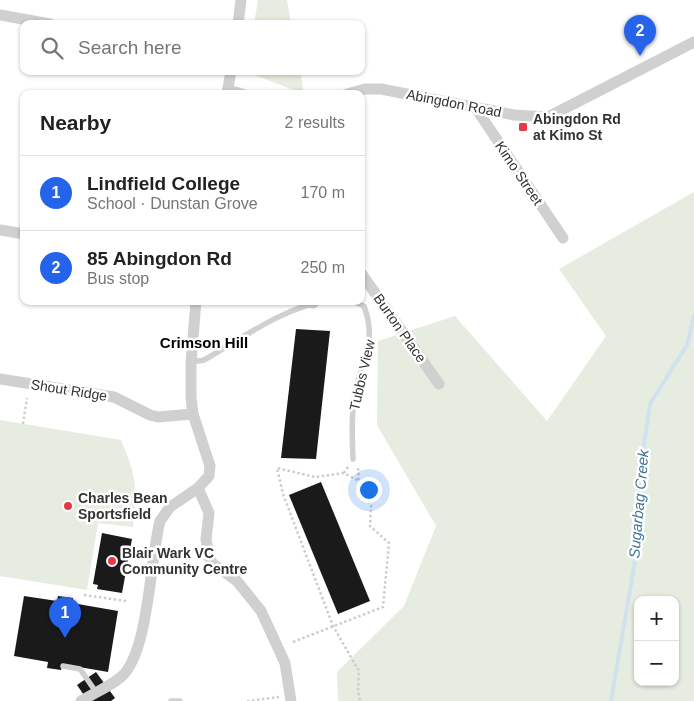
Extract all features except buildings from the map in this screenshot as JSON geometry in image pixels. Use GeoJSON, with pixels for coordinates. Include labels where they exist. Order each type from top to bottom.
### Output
{"type":"FeatureCollection","features":[{"type":"Feature","properties":{"kind":"street"},"geometry":{"type":"LineString","coordinates":[[238,20],[241,0]]}},
{"type":"Feature","properties":{"kind":"street"},"geometry":{"type":"LineString","coordinates":[[0,15],[28,20]]}},
{"type":"Feature","properties":{"kind":"street","name":"Abingdon Road"},"geometry":{"type":"LineString","coordinates":[[361,90],[381,90],[531,118],[548,117],[694,42]]}},
{"type":"Feature","properties":{"kind":"street"},"geometry":{"type":"LineString","coordinates":[[228,90],[230,75]]}},
{"type":"Feature","properties":{"kind":"street","name":"Kimo Street"},"geometry":{"type":"LineString","coordinates":[[475,107],[563,238]]}},
{"type":"Feature","properties":{"kind":"street"},"geometry":{"type":"LineString","coordinates":[[0,230],[20,233]]}},
{"type":"Feature","properties":{"kind":"street","name":"Burton Place"},"geometry":{"type":"LineString","coordinates":[[365,279],[439,384]]}},
{"type":"Feature","properties":{"kind":"street"},"geometry":{"type":"LineString","coordinates":[[81,701],[121,677],[128,669],[138,650],[158,529],[164,514],[176,502],[198,488],[209,476],[210,466],[193,414],[191,362],[196,305]]}},
{"type":"Feature","properties":{"kind":"street","name":"Shout Ridge"},"geometry":{"type":"LineString","coordinates":[[0,379],[114,397],[158,417],[193,414]]}},
{"type":"Feature","properties":{"kind":"street"},"geometry":{"type":"LineString","coordinates":[[198,488],[209,513],[206,539],[209,557],[214,564],[238,581],[261,611],[280,647],[291,699]]}},
{"type":"Feature","properties":{"kind":"lane"},"geometry":{"type":"LineString","coordinates":[[191,362],[204,360],[271,322],[307,305]]}},
{"type":"Feature","properties":{"kind":"lane","name":"Tubbs View"},"geometry":{"type":"LineString","coordinates":[[353,459],[351,422],[356,388],[371,335],[370,321],[364,306],[361,305]]}},
{"type":"Feature","properties":{"kind":"lane"},"geometry":{"type":"LineString","coordinates":[[63,666],[80,669],[96,692]]}},
{"type":"Feature","properties":{"kind":"lane"},"geometry":{"type":"LineString","coordinates":[[171,701],[180,701]]}},
{"type":"Feature","properties":{"kind":"path"},"geometry":{"type":"LineString","coordinates":[[23,424],[27,398]]}},
{"type":"Feature","properties":{"kind":"path"},"geometry":{"type":"LineString","coordinates":[[344,473],[353,459]]}},
{"type":"Feature","properties":{"kind":"path"},"geometry":{"type":"LineString","coordinates":[[293,642],[383,607],[389,543],[370,526],[371,506],[359,481],[359,471],[353,459]]}},
{"type":"Feature","properties":{"kind":"path"},"geometry":{"type":"LineString","coordinates":[[359,481],[344,473],[315,477],[277,468],[283,494],[333,626],[359,671],[358,692],[360,701]]}},
{"type":"Feature","properties":{"kind":"path"},"geometry":{"type":"LineString","coordinates":[[84,594],[126,601]]}},
{"type":"Feature","properties":{"kind":"path"},"geometry":{"type":"LineString","coordinates":[[247,701],[291,699]]}},
{"type":"Feature","properties":{"kind":"shaded area"},"geometry":{"type":"Polygon","coordinates":[[[258,0],[287,0],[290,20],[255,20],[258,0]]]}},
{"type":"Feature","properties":{"kind":"shaded area"},"geometry":{"type":"Polygon","coordinates":[[[255,75],[301,75],[303,90],[294,90],[255,75]]]}},
{"type":"Feature","properties":{"kind":"shaded area"},"geometry":{"type":"Polygon","coordinates":[[[694,192],[694,701],[338,701],[337,672],[404,606],[436,526],[377,425],[378,341],[455,316],[547,421],[606,336],[559,269],[694,192]]]}},
{"type":"Feature","properties":{"kind":"shaded area","name":"Charles Bean Sportsfield"},"geometry":{"type":"Polygon","coordinates":[[[0,420],[121,440],[133,474],[135,502],[133,527],[98,523],[87,590],[0,576],[0,420]]]}},
{"type":"Feature","properties":{"kind":"waterway","name":"Sugarbag Creek"},"geometry":{"type":"LineString","coordinates":[[611,701],[636,555],[639,477],[650,404],[687,345],[694,316]]}},
{"type":"Feature","properties":{"kind":"place","name":"85 Abingdon Rd"},"geometry":{"type":"Point","coordinates":[640,56]}},
{"type":"Feature","properties":{"kind":"place","name":"Abingdon Rd at Kimo St"},"geometry":{"type":"Point","coordinates":[523,127]}},
{"type":"Feature","properties":{"kind":"place","name":"Charles Bean Sportsfield"},"geometry":{"type":"Point","coordinates":[68,506]}},
{"type":"Feature","properties":{"kind":"place","name":"Blair Wark VC Community Centre"},"geometry":{"type":"Point","coordinates":[112,561]}},
{"type":"Feature","properties":{"kind":"place","name":"Lindfield College"},"geometry":{"type":"Point","coordinates":[65,638]}},
{"type":"Feature","properties":{"kind":"district","name":"Crimson Hill"},"geometry":{"type":"Point","coordinates":[204,343]}}]}
